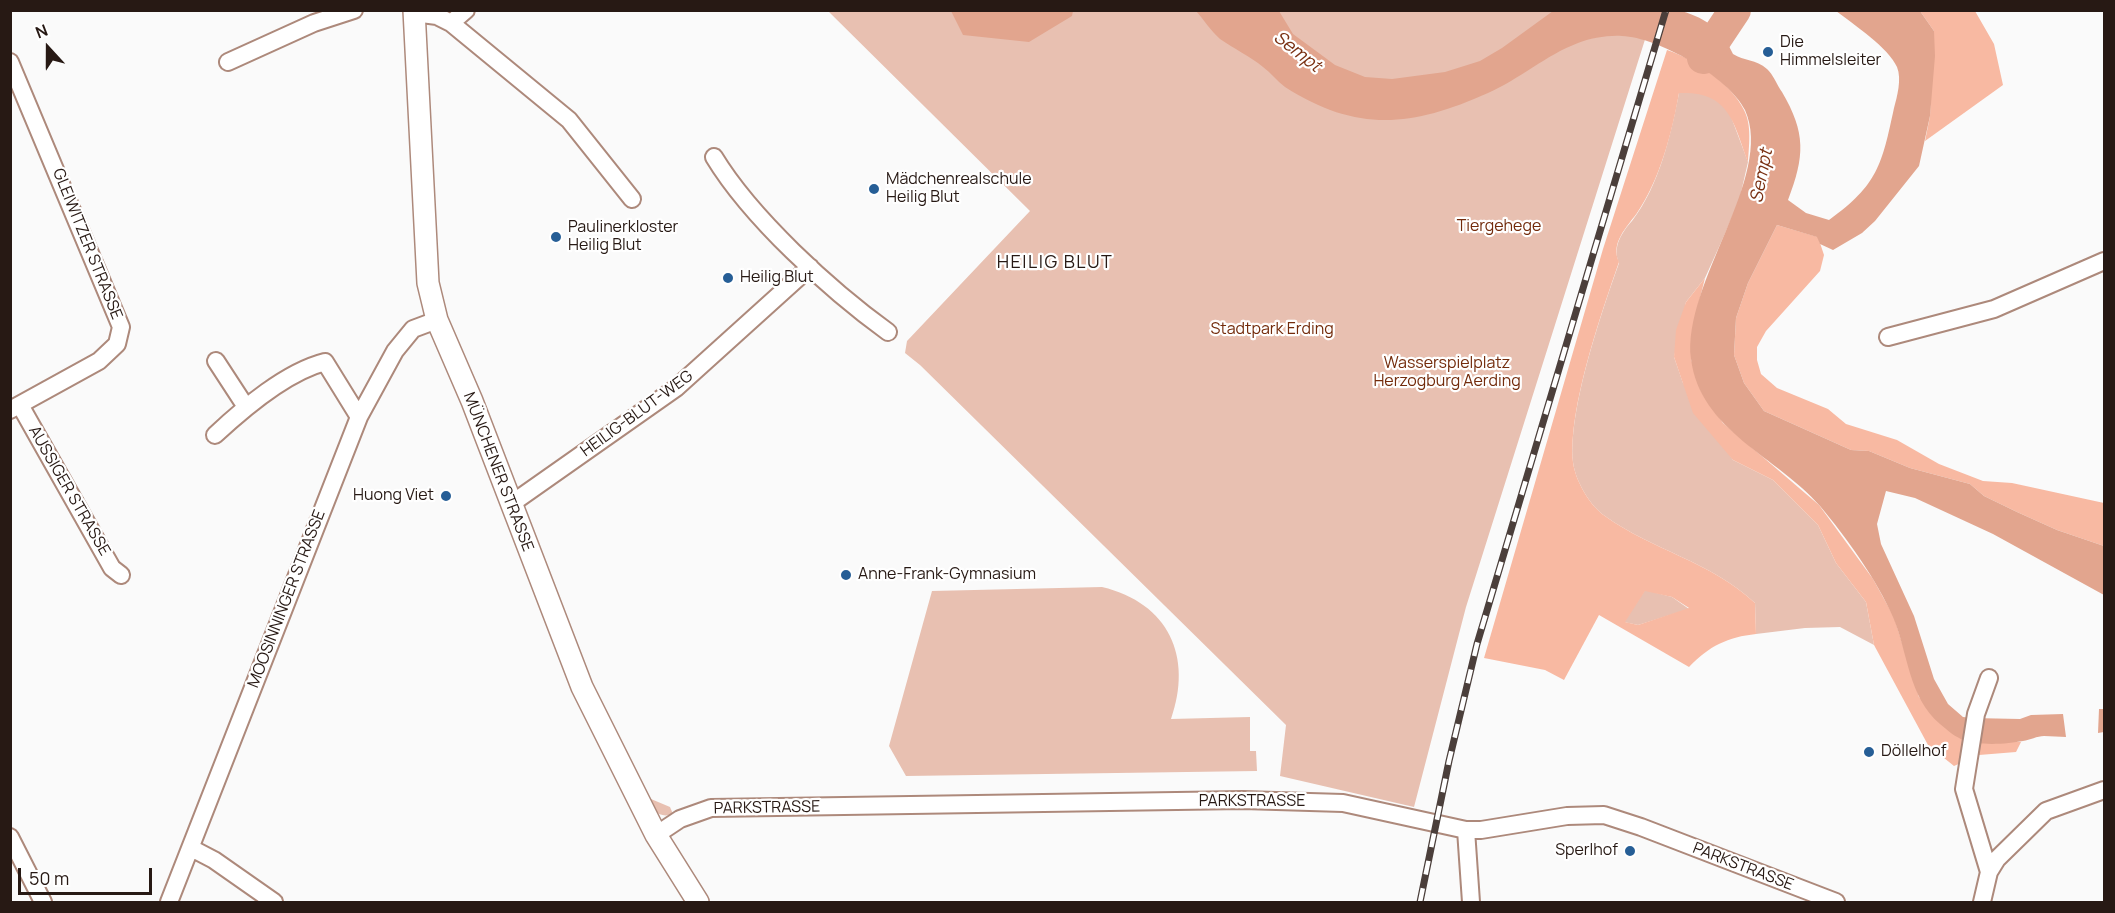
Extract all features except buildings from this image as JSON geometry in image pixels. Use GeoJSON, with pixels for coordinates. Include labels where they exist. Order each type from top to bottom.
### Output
{"type":"FeatureCollection","features":[{"type":"Feature","properties":{"kind":"street"},"geometry":{"type":"LineString","coordinates":[[228,62],[314,23],[354,10]]}},
{"type":"Feature","properties":{"kind":"street"},"geometry":{"type":"LineString","coordinates":[[451,23],[466,10]]}},
{"type":"Feature","properties":{"kind":"street"},"geometry":{"type":"LineString","coordinates":[[414,12],[437,16],[451,23],[569,120],[632,199]]}},
{"type":"Feature","properties":{"kind":"street","name":"MÜNCHENER STRASSE"},"geometry":{"type":"LineString","coordinates":[[414,12],[428,283],[437,320],[582,687],[656,835],[698,903]]}},
{"type":"Feature","properties":{"kind":"street","name":"GLEIWITZER STRASSE"},"geometry":{"type":"LineString","coordinates":[[10,62],[14,80],[121,327],[119,340],[110,353],[16,407]]}},
{"type":"Feature","properties":{"kind":"street"},"geometry":{"type":"LineString","coordinates":[[714,157],[730,184],[810,267],[888,332]]}},
{"type":"Feature","properties":{"kind":"street"},"geometry":{"type":"LineString","coordinates":[[1888,337],[1994,309],[2104,261]]}},
{"type":"Feature","properties":{"kind":"street","name":"HEILIG-BLUT-WEG"},"geometry":{"type":"LineString","coordinates":[[511,504],[676,388],[810,267]]}},
{"type":"Feature","properties":{"kind":"street","name":"MOOSINNINGER STRASSE"},"geometry":{"type":"LineString","coordinates":[[169,903],[359,417],[395,351],[413,329],[437,320]]}},
{"type":"Feature","properties":{"kind":"street"},"geometry":{"type":"LineString","coordinates":[[216,361],[246,407]]}},
{"type":"Feature","properties":{"kind":"street"},"geometry":{"type":"LineString","coordinates":[[215,435],[246,407],[309,366],[325,362],[359,417]]}},
{"type":"Feature","properties":{"kind":"street","name":"AUSSIGER STRASSE"},"geometry":{"type":"LineString","coordinates":[[16,407],[112,568],[122,575]]}},
{"type":"Feature","properties":{"kind":"street"},"geometry":{"type":"LineString","coordinates":[[1989,678],[1976,714],[1964,789],[1989,872]]}},
{"type":"Feature","properties":{"kind":"street"},"geometry":{"type":"LineString","coordinates":[[1982,903],[1989,872],[1997,859],[2046,811],[2104,790]]}},
{"type":"Feature","properties":{"kind":"street","name":"PARKSTRASSE"},"geometry":{"type":"LineString","coordinates":[[656,835],[680,819],[711,808],[1243,800],[1343,803],[1466,830],[1481,830],[1567,816],[1604,815],[1641,827],[1836,903]]}},
{"type":"Feature","properties":{"kind":"street"},"geometry":{"type":"LineString","coordinates":[[1466,830],[1471,903]]}},
{"type":"Feature","properties":{"kind":"street"},"geometry":{"type":"LineString","coordinates":[[10,837],[43,903]]}},
{"type":"Feature","properties":{"kind":"street"},"geometry":{"type":"LineString","coordinates":[[191,848],[214,860],[274,903]]}},
{"type":"Feature","properties":{"kind":"green space","name":"Stadtpark Erding"},"geometry":{"type":"Polygon","coordinates":[[[828,11],[1654,11],[1466,607],[1414,807],[1280,776],[1286,725],[920,365],[905,353],[907,341],[1030,211],[828,11]]]}},
{"type":"Feature","properties":{"kind":"green space"},"geometry":{"type":"Polygon","coordinates":[[[1699,92],[1717,99],[1730,114],[1748,162],[1739,201],[1723,238],[1705,278],[1686,302],[1674,357],[1683,383],[1733,460],[1773,480],[1818,525],[1836,563],[1866,602],[1874,645],[1840,627],[1805,628],[1756,634],[1755,603],[1720,577],[1623,528],[1599,512],[1580,484],[1574,469],[1573,441],[1581,390],[1595,335],[1619,263],[1617,246],[1650,192],[1657,176],[1668,143],[1679,93],[1699,92]]]}},
{"type":"Feature","properties":{"kind":"green space"},"geometry":{"type":"Polygon","coordinates":[[[1102,587],[1125,595],[1144,606],[1159,619],[1170,636],[1177,654],[1179,674],[1177,696],[1171,719],[1250,717],[1250,751],[1256,751],[1257,771],[906,776],[889,746],[932,591],[1102,587]]]}},
{"type":"Feature","properties":{"kind":"green space"},"geometry":{"type":"Polygon","coordinates":[[[1645,590],[1672,597],[1689,609],[1638,625],[1624,622],[1645,590]]]}},
{"type":"Feature","properties":{"kind":"green space"},"geometry":{"type":"Polygon","coordinates":[[[651,799],[670,807],[673,814],[657,813],[647,800],[651,799]]]}},
{"type":"Feature","properties":{"kind":"shaded area"},"geometry":{"type":"Polygon","coordinates":[[[1920,11],[1975,11],[1994,44],[2003,85],[1925,141],[1930,116],[1934,31],[1920,11]]]}},
{"type":"Feature","properties":{"kind":"shaded area"},"geometry":{"type":"Polygon","coordinates":[[[1667,50],[1689,59],[1711,73],[1738,100],[1748,122],[1748,162],[1733,122],[1719,103],[1709,97],[1679,93],[1669,140],[1659,171],[1645,200],[1618,242],[1619,262],[1595,334],[1581,389],[1573,440],[1574,469],[1584,492],[1599,512],[1623,528],[1720,577],[1755,603],[1756,634],[1737,637],[1720,644],[1704,653],[1689,667],[1599,615],[1564,680],[1545,670],[1484,658],[1603,249],[1667,50]],[[1645,591],[1625,622],[1638,625],[1689,608],[1672,597],[1645,591]]]}},
{"type":"Feature","properties":{"kind":"shaded area"},"geometry":{"type":"Polygon","coordinates":[[[1777,225],[1818,237],[1824,255],[1820,271],[1766,331],[1757,347],[1757,360],[1761,374],[1777,388],[1828,409],[1846,424],[1897,440],[1939,464],[1983,481],[2012,483],[2104,503],[2104,546],[2057,530],[2017,512],[1984,496],[1970,484],[1910,468],[1869,451],[1851,450],[1764,411],[1744,383],[1734,355],[1736,318],[1748,283],[1777,225]]]}},
{"type":"Feature","properties":{"kind":"shaded area"},"geometry":{"type":"Polygon","coordinates":[[[1705,278],[1693,326],[1691,359],[1701,391],[1723,423],[1819,505],[1873,579],[1894,617],[1919,697],[1980,742],[2021,742],[2016,752],[1979,755],[1954,766],[1928,745],[1874,645],[1866,602],[1836,563],[1818,525],[1773,480],[1733,460],[1693,413],[1674,357],[1676,330],[1686,302],[1705,278]]]}},
{"type":"Feature","properties":{"kind":"water","name":"Sempt"},"geometry":{"type":"Polygon","coordinates":[[[1677,10],[1711,25],[1723,37],[1733,54],[1759,63],[1771,74],[1790,107],[1799,133],[1798,170],[1788,200],[1806,213],[1829,220],[1858,196],[1875,172],[1886,144],[1899,82],[1897,67],[1886,52],[1836,11],[1920,11],[1934,31],[1935,56],[1930,116],[1919,166],[1875,221],[1862,233],[1833,250],[1820,244],[1817,237],[1777,225],[1748,283],[1736,318],[1734,355],[1744,383],[1764,411],[1851,450],[1869,451],[1910,468],[1970,484],[1984,496],[2017,512],[2057,530],[2104,546],[2104,595],[1993,534],[1915,498],[1886,491],[1877,524],[1881,544],[1914,616],[1934,679],[1948,704],[1963,717],[1972,718],[2020,719],[2031,715],[2063,714],[2066,737],[2041,736],[2010,743],[1977,743],[1958,737],[1940,724],[1921,701],[1910,674],[1893,617],[1870,574],[1850,545],[1820,506],[1803,489],[1725,424],[1709,405],[1697,384],[1691,359],[1692,329],[1700,297],[1739,198],[1748,166],[1751,137],[1745,110],[1737,97],[1724,85],[1691,61],[1654,43],[1637,38],[1606,36],[1566,48],[1488,93],[1434,113],[1385,120],[1361,118],[1336,112],[1311,102],[1285,87],[1258,63],[1220,39],[1196,11],[1279,11],[1293,34],[1335,65],[1365,77],[1392,79],[1445,72],[1480,61],[1553,11],[1677,10]]]}},
{"type":"Feature","properties":{"kind":"water"},"geometry":{"type":"Polygon","coordinates":[[[951,11],[1073,11],[1072,16],[1029,42],[963,35],[951,11]]]}},
{"type":"Feature","properties":{"kind":"water"},"geometry":{"type":"Polygon","coordinates":[[[2099,709],[2104,709],[2104,732],[2098,733],[2099,709]]]}},
{"type":"Feature","properties":{"kind":"waterway"},"geometry":{"type":"LineString","coordinates":[[1703,58],[1735,10]]}},
{"type":"Feature","properties":{"kind":"railway"},"geometry":{"type":"LineString","coordinates":[[1420,902],[1449,761],[1477,644],[1666,10]]}},
{"type":"Feature","properties":{"kind":"place","name":"Die Himmelsleiter"},"geometry":{"type":"Point","coordinates":[1768,52]}},
{"type":"Feature","properties":{"kind":"place","name":"Mädchenrealschule Heilig Blut"},"geometry":{"type":"Point","coordinates":[874,189]}},
{"type":"Feature","properties":{"kind":"place","name":"Paulinerkloster Heilig Blut"},"geometry":{"type":"Point","coordinates":[556,237]}},
{"type":"Feature","properties":{"kind":"place","name":"Heilig Blut"},"geometry":{"type":"Point","coordinates":[728,278]}},
{"type":"Feature","properties":{"kind":"place","name":"Huong Viet"},"geometry":{"type":"Point","coordinates":[446,496]}},
{"type":"Feature","properties":{"kind":"place","name":"Anne-Frank-Gymnasium"},"geometry":{"type":"Point","coordinates":[846,575]}},
{"type":"Feature","properties":{"kind":"place","name":"Döllelhof"},"geometry":{"type":"Point","coordinates":[1869,752]}},
{"type":"Feature","properties":{"kind":"place","name":"Sperlhof"},"geometry":{"type":"Point","coordinates":[1630,851]}},
{"type":"Feature","properties":{"kind":"district","name":"HEILIG BLUT"},"geometry":{"type":"Point","coordinates":[1055,263]}},
{"type":"Feature","properties":{"kind":"park label","name":"Tiergehege"},"geometry":{"type":"Point","coordinates":[1499,227]}},
{"type":"Feature","properties":{"kind":"park label","name":"Wasserspielplatz Herzogburg Aerding"},"geometry":{"type":"Point","coordinates":[1447,373]}}]}
